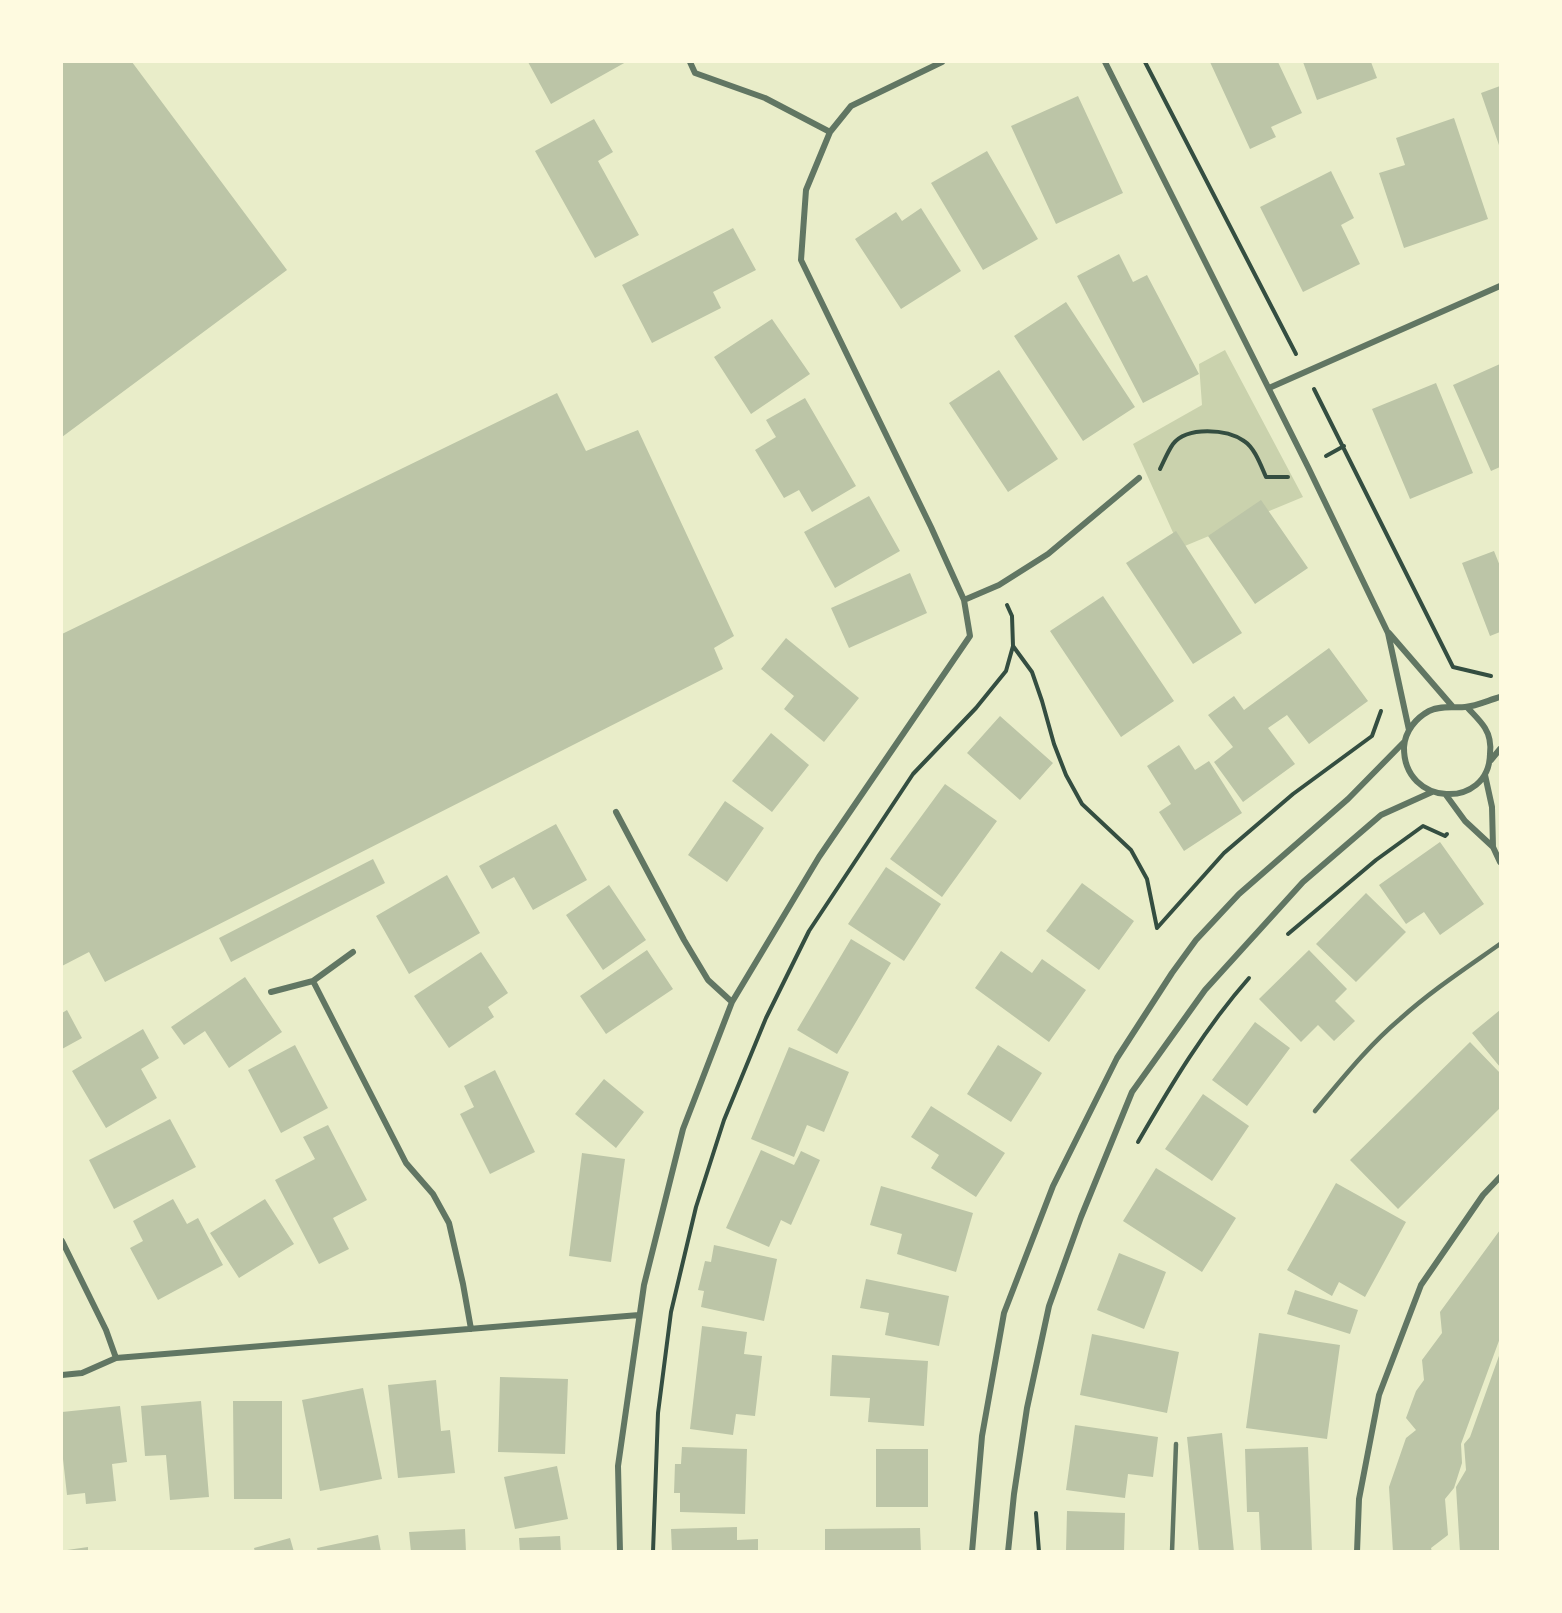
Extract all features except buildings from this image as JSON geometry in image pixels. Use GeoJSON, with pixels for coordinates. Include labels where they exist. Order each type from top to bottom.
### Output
{"type":"FeatureCollection","features":[{"type":"Feature","properties":{"kind":"street"},"geometry":{"type":"LineString","coordinates":[[690,62],[695,73],[765,98],[830,132]]}},
{"type":"Feature","properties":{"kind":"street"},"geometry":{"type":"LineString","coordinates":[[620,1551],[618,1466],[639,1316],[644,1285],[682,1130],[732,1002],[819,857],[970,636],[964,600],[931,527],[801,260],[806,190],[830,132],[851,106],[942,62]]}},
{"type":"Feature","properties":{"kind":"street"},"geometry":{"type":"LineString","coordinates":[[1105,62],[1269,388],[1388,633],[1409,730]]}},
{"type":"Feature","properties":{"kind":"street"},"geometry":{"type":"LineString","coordinates":[[1269,388],[1500,286]]}},
{"type":"Feature","properties":{"kind":"street"},"geometry":{"type":"LineString","coordinates":[[964,600],[999,585],[1048,554],[1139,478]]}},
{"type":"Feature","properties":{"kind":"street"},"geometry":{"type":"LineString","coordinates":[[1388,633],[1453,707]]}},
{"type":"Feature","properties":{"kind":"street"},"geometry":{"type":"LineString","coordinates":[[972,1551],[982,1436],[1004,1313],[1053,1186],[1117,1058],[1196,940],[1239,894],[1348,799],[1404,742],[1418,718],[1431,710],[1467,707],[1500,697]]}},
{"type":"Feature","properties":{"kind":"street"},"geometry":{"type":"LineString","coordinates":[[1404,742],[1404,758],[1419,784],[1432,792],[1446,795],[1467,790],[1485,775],[1490,761],[1491,743],[1486,729],[1467,707]]}},
{"type":"Feature","properties":{"kind":"street"},"geometry":{"type":"LineString","coordinates":[[1490,761],[1500,749]]}},
{"type":"Feature","properties":{"kind":"street"},"geometry":{"type":"LineString","coordinates":[[1485,775],[1492,807],[1493,847]]}},
{"type":"Feature","properties":{"kind":"street"},"geometry":{"type":"LineString","coordinates":[[1008,1551],[1027,1408],[1049,1306],[1081,1217],[1132,1092],[1204,990],[1304,882],[1382,815],[1432,792]]}},
{"type":"Feature","properties":{"kind":"street"},"geometry":{"type":"LineString","coordinates":[[1446,795],[1465,821],[1493,847],[1500,862]]}},
{"type":"Feature","properties":{"kind":"street"},"geometry":{"type":"LineString","coordinates":[[616,812],[684,940],[708,980],[732,1002]]}},
{"type":"Feature","properties":{"kind":"street"},"geometry":{"type":"LineString","coordinates":[[271,992],[313,981],[353,952]]}},
{"type":"Feature","properties":{"kind":"street"},"geometry":{"type":"LineString","coordinates":[[313,981],[406,1164],[433,1194],[449,1223],[471,1329]]}},
{"type":"Feature","properties":{"kind":"street"},"geometry":{"type":"LineString","coordinates":[[1358,1551],[1359,1499],[1379,1395],[1421,1285],[1483,1195],[1500,1178]]}},
{"type":"Feature","properties":{"kind":"street"},"geometry":{"type":"LineString","coordinates":[[62,1241],[106,1330],[116,1358]]}},
{"type":"Feature","properties":{"kind":"street"},"geometry":{"type":"LineString","coordinates":[[62,1374],[82,1373],[116,1358],[639,1316]]}},
{"type":"Feature","properties":{"kind":"lane"},"geometry":{"type":"LineString","coordinates":[[1315,1111],[1358,1060],[1399,1019],[1500,944]]}},
{"type":"Feature","properties":{"kind":"lane"},"geometry":{"type":"LineString","coordinates":[[1172,1551],[1176,1444]]}},
{"type":"Feature","properties":{"kind":"path"},"geometry":{"type":"LineString","coordinates":[[1139,478],[1157,475],[1174,442],[1196,431],[1222,432],[1245,442],[1257,458],[1266,477],[1286,477],[1344,446]]}},
{"type":"Feature","properties":{"kind":"path"},"geometry":{"type":"LineString","coordinates":[[653,1551],[658,1413],[670,1312],[696,1207],[724,1120],[766,1018],[809,931],[913,774],[976,708],[1006,671],[1013,646],[1012,616],[999,585]]}},
{"type":"Feature","properties":{"kind":"path"},"geometry":{"type":"LineString","coordinates":[[1013,646],[1032,672],[1053,744],[1082,804],[1131,850],[1147,879],[1157,928],[1224,853],[1293,794],[1372,736],[1382,708],[1402,698]]}},
{"type":"Feature","properties":{"kind":"path"},"geometry":{"type":"LineString","coordinates":[[1281,942],[1376,860],[1423,826],[1445,836],[1465,821]]}},
{"type":"Feature","properties":{"kind":"path"},"geometry":{"type":"LineString","coordinates":[[1136,1145],[1175,1078],[1224,1006],[1253,974]]}},
{"type":"Feature","properties":{"kind":"path"},"geometry":{"type":"LineString","coordinates":[[1036,1510],[1039,1551]]}},
{"type":"Feature","properties":{"kind":"green space"},"geometry":{"type":"Polygon","coordinates":[[[1225,350],[1303,497],[1180,548],[1133,444],[1202,405],[1199,364],[1225,350]]]}}]}
